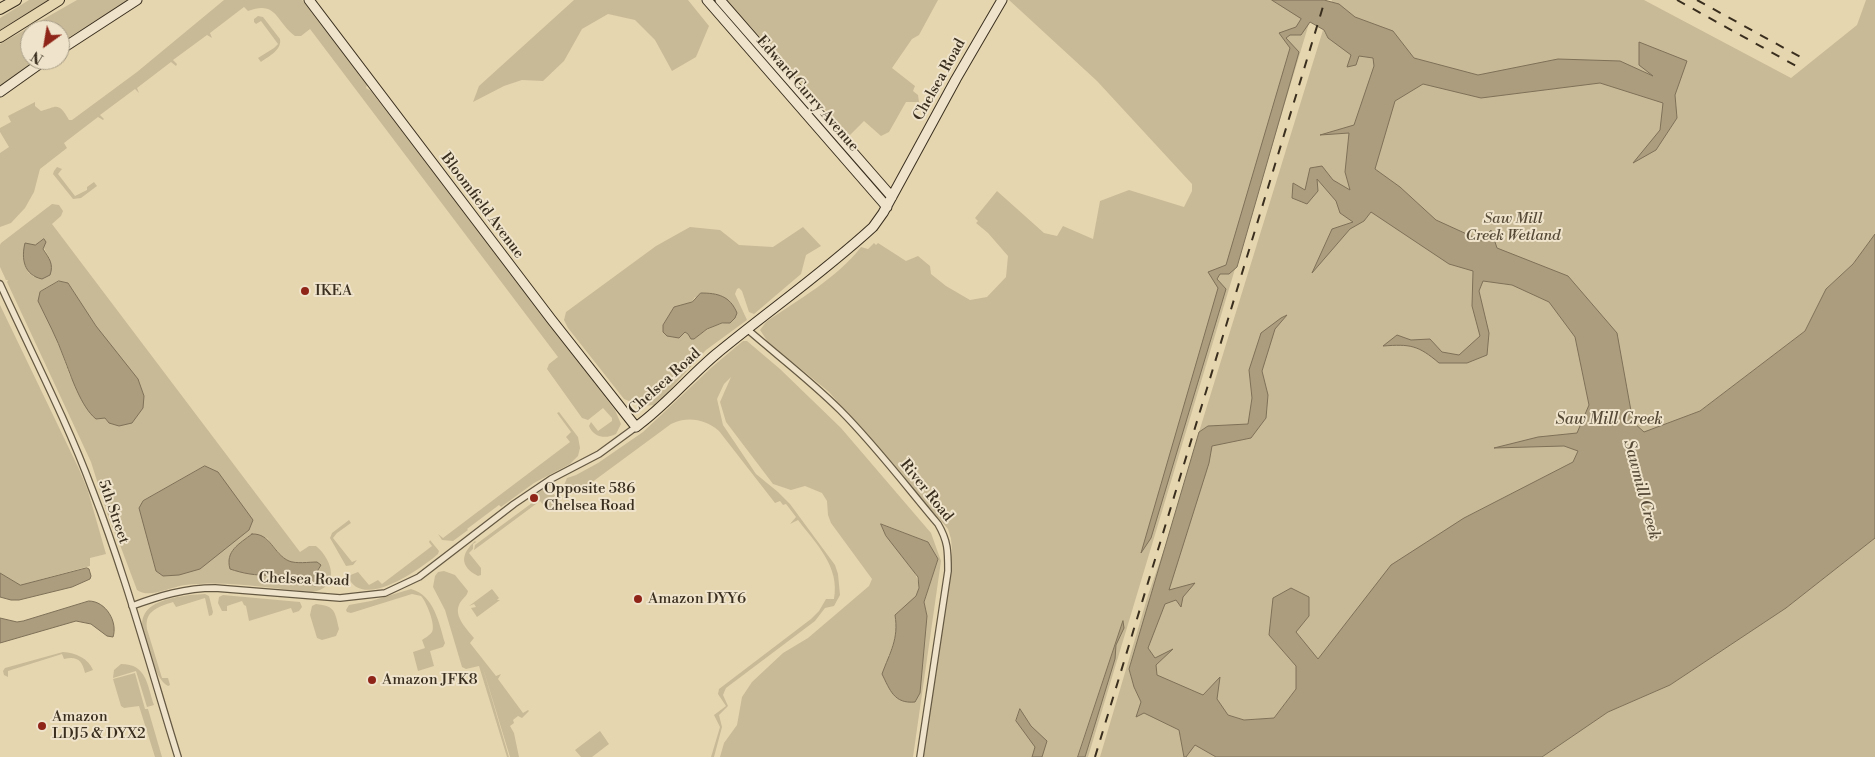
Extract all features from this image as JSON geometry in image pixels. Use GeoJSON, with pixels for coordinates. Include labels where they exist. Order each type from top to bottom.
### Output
{"type":"FeatureCollection","features":[{"type":"Feature","properties":{"kind":"highway"},"geometry":{"type":"LineString","coordinates":[[0,10],[16,0]]}},
{"type":"Feature","properties":{"kind":"highway"},"geometry":{"type":"LineString","coordinates":[[0,36],[59,0]]}},
{"type":"Feature","properties":{"kind":"street"},"geometry":{"type":"LineString","coordinates":[[70,44],[137,0]]}},
{"type":"Feature","properties":{"kind":"street","name":"Bloomfield Avenue"},"geometry":{"type":"LineString","coordinates":[[309,0],[551,319],[636,427]]}},
{"type":"Feature","properties":{"kind":"street","name":"Edward Curry Avenue"},"geometry":{"type":"LineString","coordinates":[[707,0],[886,207]]}},
{"type":"Feature","properties":{"kind":"street","name":"Edward Curry Avenue"},"geometry":{"type":"LineString","coordinates":[[720,0],[892,197]]}},
{"type":"Feature","properties":{"kind":"street","name":"Chelsea Road"},"geometry":{"type":"LineString","coordinates":[[132,606],[167,593],[196,588],[340,598],[385,593],[420,577],[514,504],[551,479],[599,454],[655,414],[688,378],[873,227],[892,197],[960,72],[1002,0]]}},
{"type":"Feature","properties":{"kind":"street"},"geometry":{"type":"LineString","coordinates":[[0,92],[31,70]]}},
{"type":"Feature","properties":{"kind":"street"},"geometry":{"type":"LineString","coordinates":[[803,110],[810,104]]}},
{"type":"Feature","properties":{"kind":"street","name":"5th Street"},"geometry":{"type":"LineString","coordinates":[[0,284],[93,490],[132,606],[178,757]]}},
{"type":"Feature","properties":{"kind":"street","name":"River Road"},"geometry":{"type":"LineString","coordinates":[[747,329],[842,412],[938,524],[946,537],[948,571],[920,757]]}},
{"type":"Feature","properties":{"kind":"green space"},"geometry":{"type":"Polygon","coordinates":[[[29,0],[48,0],[0,30],[0,18],[29,0]]]}},
{"type":"Feature","properties":{"kind":"green space"},"geometry":{"type":"Polygon","coordinates":[[[77,0],[128,0],[70,37],[70,20],[42,20],[77,0]]]}},
{"type":"Feature","properties":{"kind":"green space"},"geometry":{"type":"Polygon","coordinates":[[[224,0],[302,0],[365,81],[366,88],[371,91],[615,410],[621,424],[616,434],[608,437],[601,436],[591,430],[589,426],[591,422],[598,431],[612,421],[612,418],[603,408],[588,420],[582,418],[547,369],[549,364],[558,357],[310,29],[301,36],[295,36],[271,10],[258,8],[248,11],[244,7],[210,33],[212,38],[207,35],[173,60],[177,64],[176,66],[171,62],[137,88],[139,93],[135,89],[100,115],[103,120],[98,117],[64,143],[67,148],[40,169],[34,192],[25,208],[11,223],[0,227],[0,153],[9,147],[0,132],[0,128],[11,122],[8,116],[35,102],[35,106],[41,111],[54,107],[60,108],[69,120],[72,120],[137,72],[224,0]]]}},
{"type":"Feature","properties":{"kind":"green space"},"geometry":{"type":"Polygon","coordinates":[[[574,0],[688,0],[709,26],[696,57],[672,71],[655,40],[635,20],[608,14],[582,29],[564,61],[543,81],[522,80],[504,86],[473,102],[479,86],[574,0]]]}},
{"type":"Feature","properties":{"kind":"green space"},"geometry":{"type":"Polygon","coordinates":[[[727,0],[938,0],[919,35],[912,39],[892,68],[915,86],[913,91],[918,95],[919,102],[906,102],[889,132],[881,136],[864,121],[849,136],[727,0]]]}},
{"type":"Feature","properties":{"kind":"green space"},"geometry":{"type":"Polygon","coordinates":[[[1009,0],[1279,0],[1310,20],[1088,757],[923,757],[952,551],[948,529],[829,392],[768,342],[760,330],[766,322],[829,279],[861,247],[868,249],[874,243],[876,245],[878,243],[906,261],[918,256],[930,266],[931,274],[946,286],[970,300],[987,297],[1006,277],[1008,256],[988,233],[976,223],[978,221],[975,218],[997,191],[1044,233],[1057,236],[1063,226],[1093,239],[1100,201],[1129,190],[1184,207],[1192,191],[1192,184],[1097,81],[1009,0]]]}},
{"type":"Feature","properties":{"kind":"green space","name":"Saw Mill Creek Wetland"},"geometry":{"type":"Polygon","coordinates":[[[1332,0],[1644,0],[1791,78],[1857,25],[1866,0],[1875,0],[1875,234],[1853,264],[1826,289],[1805,331],[1700,411],[1644,433],[1578,451],[1574,462],[1464,518],[1318,659],[1296,676],[1296,689],[1274,718],[1244,720],[1228,715],[1227,757],[1100,757],[1148,595],[1167,541],[1129,669],[1132,680],[1208,426],[1199,432],[1323,30],[1328,38],[1338,4],[1331,3],[1332,0]]]}},
{"type":"Feature","properties":{"kind":"green space"},"geometry":{"type":"Polygon","coordinates":[[[258,16],[263,17],[280,39],[277,50],[261,62],[258,58],[278,44],[261,21],[256,24],[254,22],[254,19],[258,16]]]}},
{"type":"Feature","properties":{"kind":"green space"},"geometry":{"type":"Polygon","coordinates":[[[20,33],[20,70],[22,70],[0,86],[0,44],[20,33]]]}},
{"type":"Feature","properties":{"kind":"green space"},"geometry":{"type":"Polygon","coordinates":[[[57,167],[62,169],[58,174],[75,196],[87,190],[87,187],[94,182],[97,186],[81,198],[73,199],[53,174],[57,167]]]}},
{"type":"Feature","properties":{"kind":"green space"},"geometry":{"type":"Polygon","coordinates":[[[52,204],[59,205],[63,211],[61,216],[52,224],[300,552],[309,546],[316,546],[322,552],[330,566],[330,580],[327,586],[321,590],[311,592],[216,583],[185,585],[154,593],[137,590],[121,544],[109,519],[91,462],[7,282],[8,280],[6,280],[0,267],[1,243],[52,204]],[[40,241],[24,261],[28,272],[34,277],[50,259],[40,241]],[[59,281],[40,292],[70,376],[109,423],[96,326],[68,283],[59,281]],[[252,534],[231,553],[230,569],[259,575],[290,575],[306,580],[315,586],[320,565],[317,562],[291,562],[282,557],[267,538],[252,534]]]}},
{"type":"Feature","properties":{"kind":"green space"},"geometry":{"type":"Polygon","coordinates":[[[690,227],[720,230],[739,245],[773,247],[803,227],[821,246],[806,255],[801,274],[754,314],[749,312],[742,291],[739,288],[737,289],[735,294],[747,320],[706,350],[656,405],[641,406],[624,399],[568,328],[564,320],[566,312],[656,246],[690,227]],[[695,297],[692,302],[674,307],[663,325],[681,335],[685,332],[694,339],[720,324],[730,323],[695,297]]]}},
{"type":"Feature","properties":{"kind":"green space"},"geometry":{"type":"Polygon","coordinates":[[[0,305],[79,469],[88,491],[106,554],[90,558],[90,566],[20,585],[0,573],[0,305]]]}},
{"type":"Feature","properties":{"kind":"green space"},"geometry":{"type":"Polygon","coordinates":[[[743,341],[747,341],[780,369],[841,428],[931,533],[941,561],[913,757],[720,757],[724,743],[737,725],[742,697],[752,682],[783,653],[808,638],[869,586],[872,579],[831,523],[828,515],[827,501],[822,493],[805,486],[791,490],[773,484],[726,422],[720,402],[731,377],[724,384],[717,399],[723,425],[756,474],[790,504],[835,565],[840,595],[834,606],[825,608],[815,621],[726,688],[723,695],[728,706],[719,715],[722,727],[714,757],[711,757],[720,727],[714,715],[726,706],[718,694],[719,689],[811,619],[819,611],[826,599],[834,599],[835,587],[833,576],[825,556],[798,520],[790,524],[796,517],[786,504],[783,505],[780,501],[775,503],[719,431],[702,421],[684,420],[671,424],[576,494],[570,494],[564,485],[567,478],[598,463],[643,432],[712,367],[743,341]],[[882,524],[913,570],[919,588],[914,599],[895,615],[895,636],[888,657],[927,616],[924,602],[938,559],[928,542],[882,524]]]}},
{"type":"Feature","properties":{"kind":"green space"},"geometry":{"type":"Polygon","coordinates":[[[559,412],[578,437],[580,448],[578,456],[570,464],[534,483],[501,507],[499,505],[453,541],[442,540],[438,534],[443,538],[570,442],[566,437],[571,432],[557,413],[559,412]]]}},
{"type":"Feature","properties":{"kind":"green space"},"geometry":{"type":"Polygon","coordinates":[[[542,490],[551,492],[556,497],[559,506],[555,511],[549,512],[540,501],[474,550],[475,545],[536,500],[534,496],[542,490]]]}},
{"type":"Feature","properties":{"kind":"green space"},"geometry":{"type":"Polygon","coordinates":[[[349,520],[351,523],[333,538],[352,562],[357,560],[353,565],[346,566],[330,538],[332,533],[349,520]]]}},
{"type":"Feature","properties":{"kind":"green space"},"geometry":{"type":"Polygon","coordinates":[[[1875,538],[1875,757],[1542,757],[1608,712],[1670,685],[1786,608],[1875,538]]]}},
{"type":"Feature","properties":{"kind":"green space"},"geometry":{"type":"Polygon","coordinates":[[[430,540],[439,551],[438,554],[406,577],[392,584],[378,589],[365,590],[355,586],[348,576],[358,572],[369,585],[378,580],[382,584],[432,546],[429,542],[430,540]]]}},
{"type":"Feature","properties":{"kind":"green space"},"geometry":{"type":"Polygon","coordinates":[[[475,541],[473,549],[469,553],[481,568],[481,575],[478,576],[468,568],[464,560],[467,551],[475,541]]]}},
{"type":"Feature","properties":{"kind":"green space"},"geometry":{"type":"Polygon","coordinates":[[[444,571],[455,575],[468,591],[460,603],[458,614],[462,623],[474,638],[470,643],[496,676],[501,674],[498,679],[523,713],[529,711],[522,718],[518,716],[510,726],[514,733],[519,757],[510,757],[482,665],[509,757],[507,757],[479,666],[466,669],[462,667],[445,610],[433,587],[435,576],[438,572],[444,571]]]}},
{"type":"Feature","properties":{"kind":"green space"},"geometry":{"type":"Polygon","coordinates":[[[411,589],[419,592],[430,603],[438,619],[445,643],[443,647],[430,651],[434,666],[418,671],[413,652],[425,648],[422,640],[433,629],[430,613],[421,596],[412,594],[351,613],[346,610],[349,605],[371,601],[411,589]]]}},
{"type":"Feature","properties":{"kind":"green space"},"geometry":{"type":"Polygon","coordinates":[[[492,589],[499,598],[497,600],[500,600],[477,617],[471,608],[476,607],[474,604],[469,606],[492,589]]]}},
{"type":"Feature","properties":{"kind":"green space"},"geometry":{"type":"Polygon","coordinates":[[[205,594],[209,596],[212,615],[209,616],[205,598],[176,607],[173,602],[167,604],[157,608],[148,618],[147,629],[162,678],[168,678],[170,685],[168,686],[159,676],[151,658],[142,625],[143,617],[152,606],[159,602],[190,595],[205,594]]]}},
{"type":"Feature","properties":{"kind":"green space"},"geometry":{"type":"Polygon","coordinates":[[[223,595],[300,602],[302,607],[299,611],[293,613],[291,608],[249,621],[246,606],[242,601],[227,606],[227,611],[222,611],[218,603],[219,597],[223,595]]]}},
{"type":"Feature","properties":{"kind":"green space"},"geometry":{"type":"Polygon","coordinates":[[[316,604],[327,606],[333,610],[339,629],[336,636],[322,640],[317,638],[310,615],[312,606],[316,604]]]}},
{"type":"Feature","properties":{"kind":"green space"},"geometry":{"type":"Polygon","coordinates":[[[63,652],[81,657],[88,662],[93,670],[85,673],[78,660],[72,658],[64,659],[62,654],[8,671],[8,677],[4,675],[3,671],[5,668],[63,652]]]}},
{"type":"Feature","properties":{"kind":"green space"},"geometry":{"type":"Polygon","coordinates":[[[121,664],[130,665],[141,672],[145,677],[154,705],[147,707],[136,671],[113,678],[114,670],[121,664]]]}},
{"type":"Feature","properties":{"kind":"green space"},"geometry":{"type":"Polygon","coordinates":[[[135,673],[162,757],[155,757],[139,706],[124,708],[121,706],[113,679],[135,673]]]}},
{"type":"Feature","properties":{"kind":"green space"},"geometry":{"type":"Polygon","coordinates":[[[600,731],[609,744],[592,757],[581,757],[575,750],[600,731]]]}},
{"type":"Feature","properties":{"kind":"water"},"geometry":{"type":"Polygon","coordinates":[[[1272,0],[1324,0],[1339,4],[1355,17],[1393,31],[1414,58],[1478,75],[1558,59],[1620,61],[1653,76],[1639,65],[1639,42],[1687,61],[1675,95],[1677,118],[1656,150],[1633,163],[1660,130],[1663,103],[1600,83],[1481,98],[1423,84],[1395,101],[1375,169],[1400,187],[1436,220],[1482,241],[1491,230],[1497,248],[1568,276],[1617,333],[1633,422],[1644,432],[1700,411],[1805,331],[1826,289],[1853,264],[1875,234],[1875,538],[1786,608],[1670,685],[1608,712],[1542,757],[1216,757],[1195,745],[1184,757],[1179,730],[1144,713],[1136,717],[1141,702],[1129,669],[1199,432],[1208,426],[1248,424],[1252,398],[1249,370],[1261,333],[1281,318],[1287,315],[1275,329],[1262,371],[1268,395],[1266,418],[1251,438],[1212,446],[1209,463],[1169,590],[1195,583],[1183,597],[1181,607],[1176,600],[1165,604],[1148,648],[1155,658],[1173,649],[1156,665],[1157,675],[1203,695],[1220,677],[1217,699],[1228,715],[1244,720],[1274,718],[1296,689],[1296,666],[1269,635],[1273,598],[1291,588],[1309,597],[1309,616],[1296,632],[1318,659],[1391,565],[1464,518],[1573,462],[1578,451],[1564,446],[1494,448],[1538,437],[1577,433],[1589,405],[1575,337],[1549,302],[1512,285],[1483,281],[1479,291],[1489,333],[1487,355],[1467,363],[1439,363],[1425,352],[1413,347],[1400,345],[1383,346],[1397,335],[1411,340],[1430,339],[1442,352],[1459,355],[1480,336],[1472,306],[1473,271],[1449,264],[1371,212],[1364,221],[1350,229],[1312,273],[1332,229],[1353,222],[1340,213],[1336,201],[1317,179],[1318,191],[1307,204],[1292,198],[1293,183],[1305,190],[1310,168],[1322,166],[1333,180],[1350,190],[1345,172],[1349,133],[1320,135],[1354,125],[1374,66],[1373,58],[1359,56],[1356,65],[1347,67],[1351,55],[1328,38],[1324,30],[1310,22],[1301,35],[1290,35],[1286,38],[1299,52],[1237,267],[1229,274],[1220,274],[1217,279],[1226,289],[1151,538],[1141,553],[1218,288],[1208,272],[1226,265],[1290,48],[1279,33],[1296,27],[1301,19],[1272,0]]]}},
{"type":"Feature","properties":{"kind":"water"},"geometry":{"type":"Polygon","coordinates":[[[44,239],[46,242],[43,249],[49,258],[51,268],[50,275],[42,279],[31,274],[25,266],[23,255],[25,243],[35,245],[44,239]]]}},
{"type":"Feature","properties":{"kind":"water"},"geometry":{"type":"Polygon","coordinates":[[[59,281],[68,283],[96,326],[138,379],[144,396],[143,408],[132,423],[119,426],[109,423],[105,418],[96,419],[81,399],[38,301],[40,292],[59,281]]]}},
{"type":"Feature","properties":{"kind":"water"},"geometry":{"type":"Polygon","coordinates":[[[701,293],[718,295],[727,299],[737,313],[735,318],[730,323],[722,323],[707,329],[694,339],[691,339],[685,332],[679,338],[667,336],[663,332],[663,325],[674,307],[692,302],[701,293]]]}},
{"type":"Feature","properties":{"kind":"water"},"geometry":{"type":"Polygon","coordinates":[[[205,466],[218,472],[253,520],[249,530],[200,569],[179,575],[163,576],[156,571],[139,508],[143,501],[205,466]]]}},
{"type":"Feature","properties":{"kind":"water"},"geometry":{"type":"Polygon","coordinates":[[[881,524],[928,542],[938,559],[924,602],[927,616],[920,693],[915,702],[902,701],[897,698],[890,690],[882,674],[895,638],[895,615],[916,596],[919,588],[918,577],[886,536],[881,524]]]}},
{"type":"Feature","properties":{"kind":"water"},"geometry":{"type":"Polygon","coordinates":[[[252,534],[264,537],[279,554],[289,561],[299,563],[317,562],[321,565],[318,570],[319,583],[315,586],[290,576],[250,574],[230,569],[230,557],[234,548],[252,534]]]}},
{"type":"Feature","properties":{"kind":"water"},"geometry":{"type":"Polygon","coordinates":[[[87,568],[91,576],[90,579],[72,587],[19,600],[0,597],[0,573],[20,585],[87,568]]]}},
{"type":"Feature","properties":{"kind":"water"},"geometry":{"type":"Polygon","coordinates":[[[89,601],[101,605],[109,613],[114,625],[113,637],[107,636],[91,624],[76,621],[0,643],[0,618],[17,622],[23,621],[89,601]]]}},
{"type":"Feature","properties":{"kind":"water"},"geometry":{"type":"Polygon","coordinates":[[[1123,621],[1124,628],[1116,645],[1115,659],[1085,757],[1078,757],[1123,621]]]}},
{"type":"Feature","properties":{"kind":"water"},"geometry":{"type":"Polygon","coordinates":[[[1020,709],[1031,726],[1047,741],[1042,757],[1032,757],[1035,747],[1016,721],[1020,709]]]}},
{"type":"Feature","properties":{"kind":"railway"},"geometry":{"type":"LineString","coordinates":[[1095,757],[1325,0]]}},
{"type":"Feature","properties":{"kind":"railway"},"geometry":{"type":"LineString","coordinates":[[1677,0],[1798,67]]}},
{"type":"Feature","properties":{"kind":"railway"},"geometry":{"type":"LineString","coordinates":[[1697,0],[1804,59]]}},
{"type":"Feature","properties":{"kind":"place","name":"IKEA"},"geometry":{"type":"Point","coordinates":[305,291]}},
{"type":"Feature","properties":{"kind":"place","name":"Opposite 586 Chelsea Road"},"geometry":{"type":"Point","coordinates":[534,498]}},
{"type":"Feature","properties":{"kind":"place","name":"Amazon DYY6"},"geometry":{"type":"Point","coordinates":[638,599]}},
{"type":"Feature","properties":{"kind":"place","name":"Amazon JFK8"},"geometry":{"type":"Point","coordinates":[372,680]}},
{"type":"Feature","properties":{"kind":"place","name":"Amazon LDJ5 & DYX2"},"geometry":{"type":"Point","coordinates":[42,726]}},
{"type":"Feature","properties":{"kind":"water label","name":"Saw Mill Creek"},"geometry":{"type":"Point","coordinates":[1609,420]}},
{"type":"Feature","properties":{"kind":"water label","name":"Sawmill Creek"},"geometry":{"type":"Point","coordinates":[1641,490]}}]}
